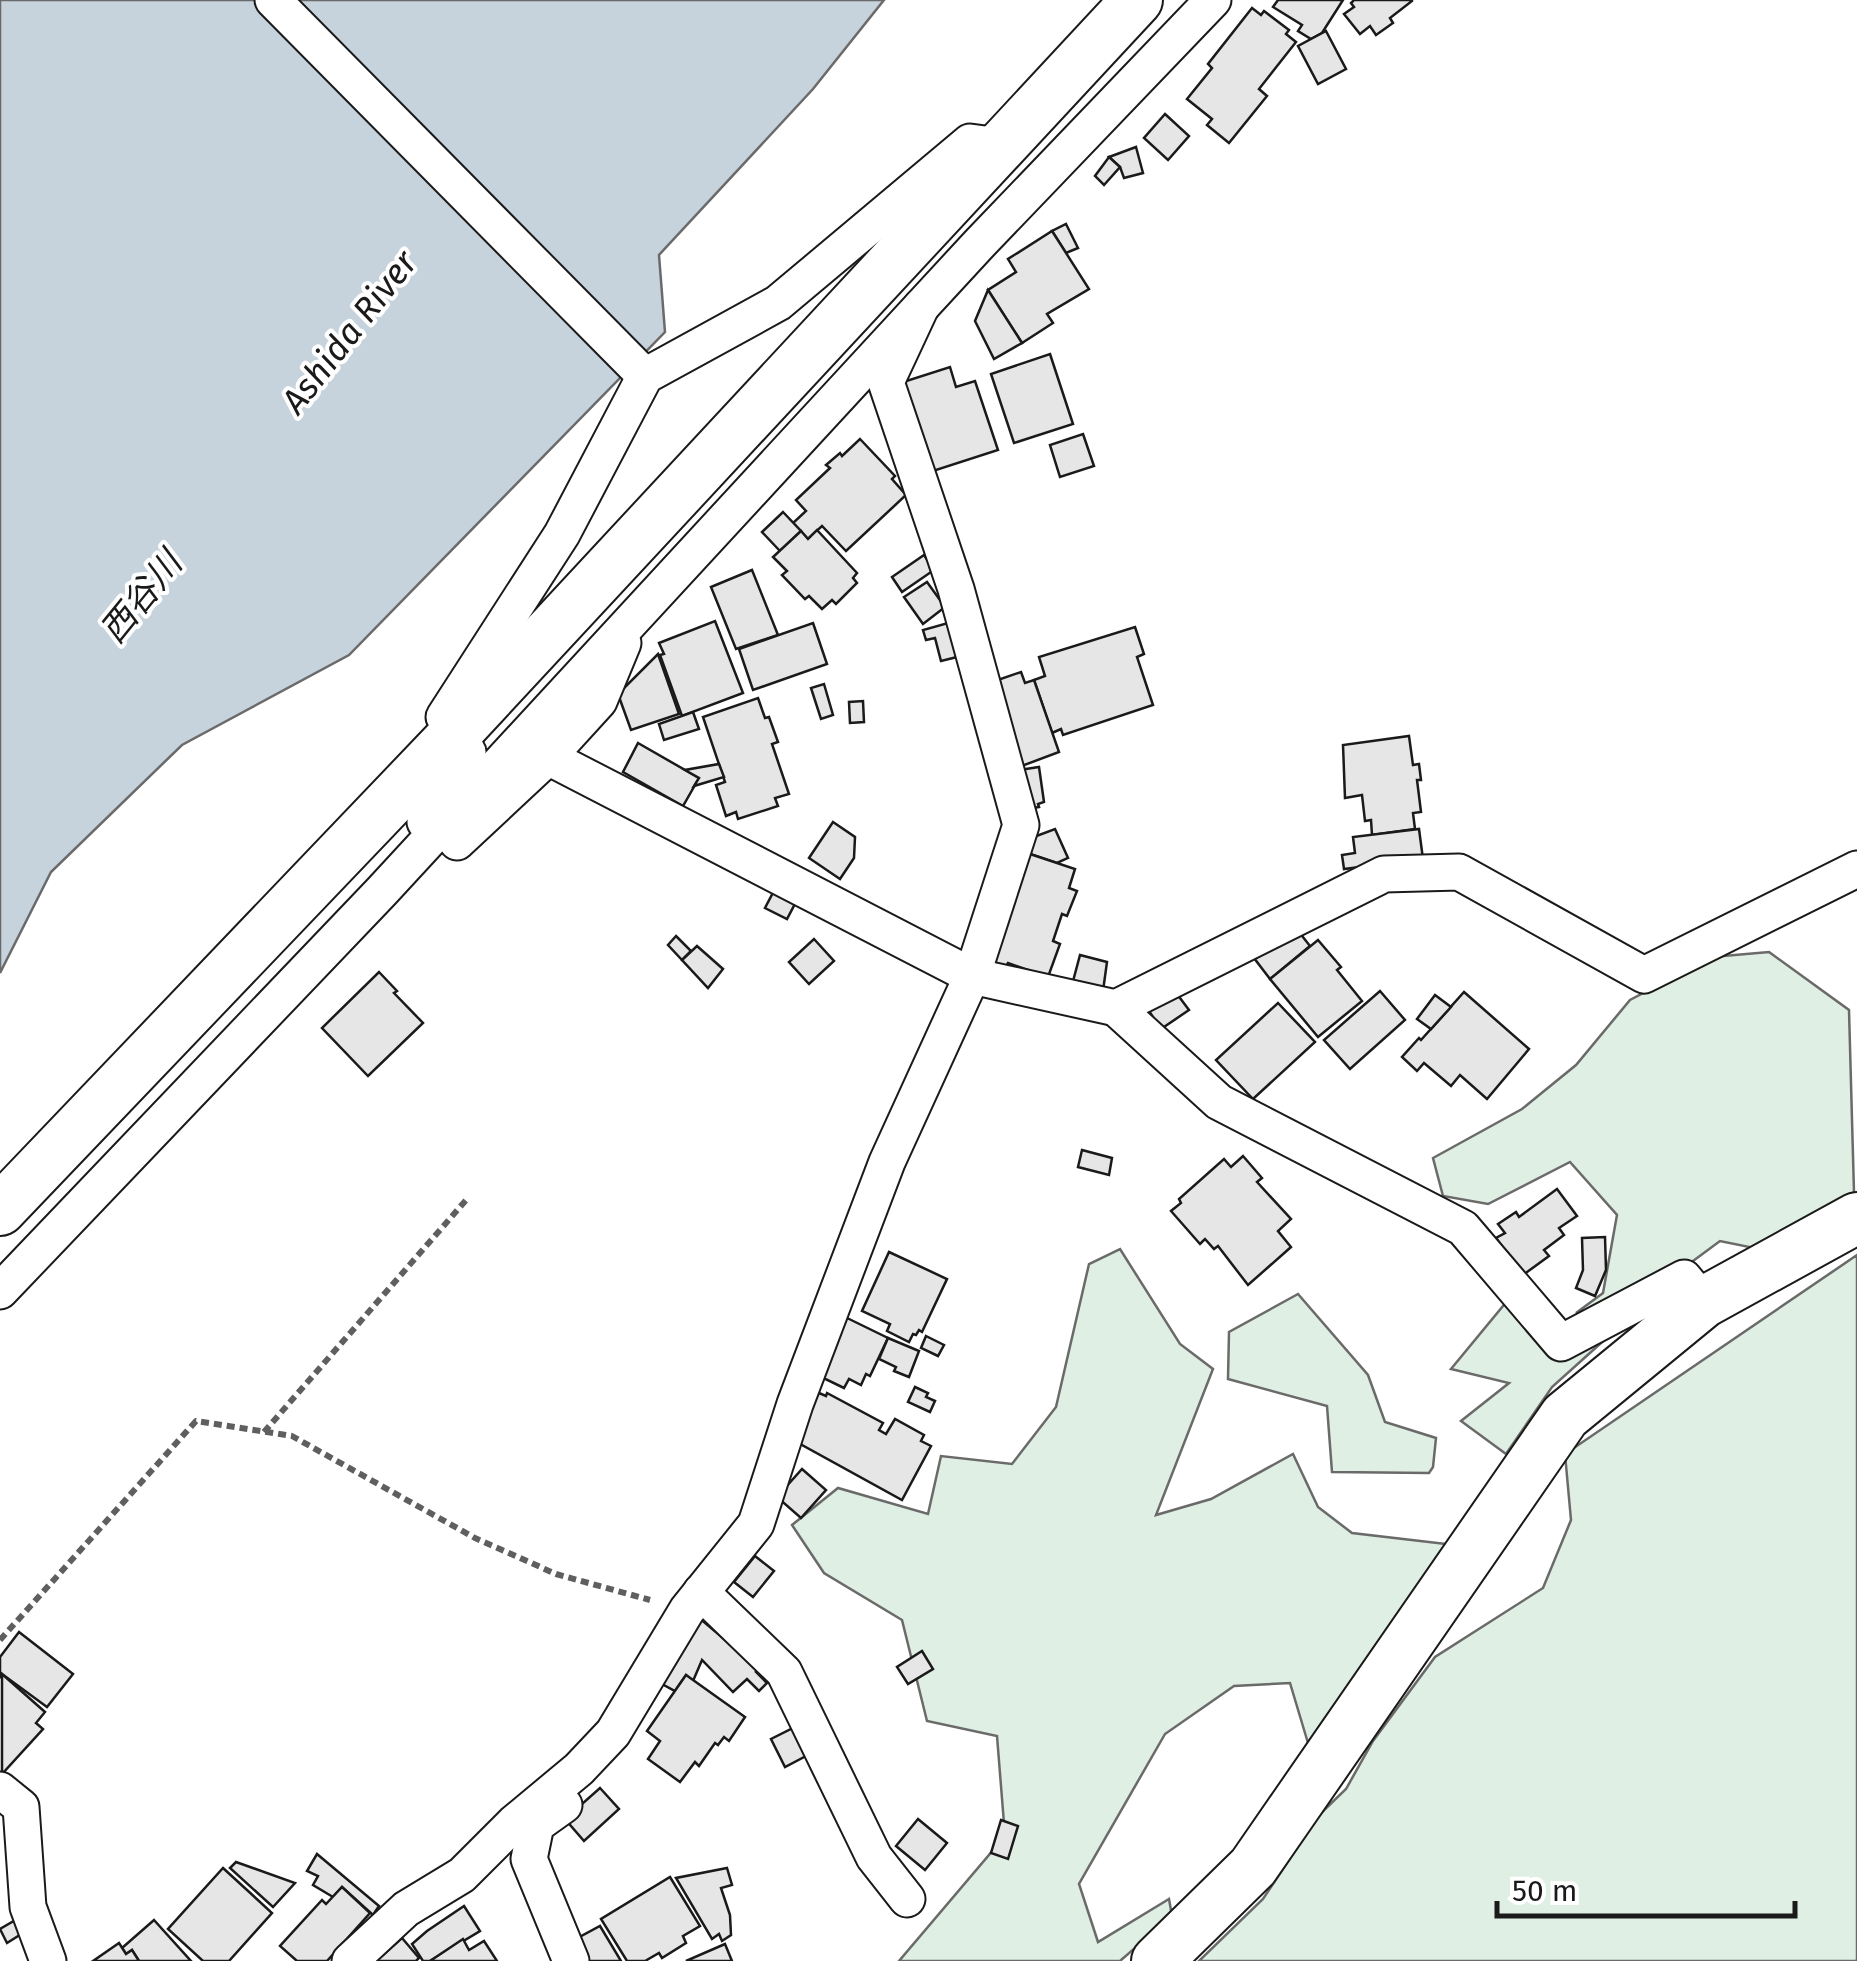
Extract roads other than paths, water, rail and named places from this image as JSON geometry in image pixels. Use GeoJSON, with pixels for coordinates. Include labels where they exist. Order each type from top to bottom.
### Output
{"type":"FeatureCollection","features":[{"type":"Feature","properties":{"kind":"street"},"geometry":{"type":"LineString","coordinates":[[273,0],[645,376]]}},
{"type":"Feature","properties":{"kind":"street"},"geometry":{"type":"LineString","coordinates":[[0,1210],[454,735],[1137,0]]}},
{"type":"Feature","properties":{"kind":"street"},"geometry":{"type":"LineString","coordinates":[[0,1291],[382,892],[921,307],[1213,0]]}},
{"type":"Feature","properties":{"kind":"street"},"geometry":{"type":"LineString","coordinates":[[382,892],[468,752],[444,717],[562,534],[645,376],[778,303],[970,142],[1000,146]]}},
{"type":"Feature","properties":{"kind":"street"},"geometry":{"type":"LineString","coordinates":[[350,1961],[406,1909],[462,1874],[514,1823],[578,1770],[613,1733],[686,1610],[756,1524],[795,1404],[887,1162],[972,976],[1022,826],[956,588],[886,382],[921,307]]}},
{"type":"Feature","properties":{"kind":"street"},"geometry":{"type":"LineString","coordinates":[[382,892],[425,872],[548,757],[599,701],[632,621]]}},
{"type":"Feature","properties":{"kind":"street"},"geometry":{"type":"LineString","coordinates":[[548,757],[972,976],[1116,1008],[1219,1102],[1463,1228],[1562,1343],[1684,1278],[1704,1302]]}},
{"type":"Feature","properties":{"kind":"street"},"geometry":{"type":"LineString","coordinates":[[1116,1008],[1384,874],[1459,872],[1644,975],[1857,869]]}},
{"type":"Feature","properties":{"kind":"street"},"geometry":{"type":"LineString","coordinates":[[1157,1961],[1252,1867],[1565,1416],[1704,1302],[1857,1218]]}},
{"type":"Feature","properties":{"kind":"street"},"geometry":{"type":"LineString","coordinates":[[701,1592],[784,1672],[874,1857],[907,1898]]}},
{"type":"Feature","properties":{"kind":"street"},"geometry":{"type":"LineString","coordinates":[[571,1961],[529,1859],[536,1826],[582,1792],[578,1770]]}},
{"type":"Feature","properties":{"kind":"street"},"geometry":{"type":"LineString","coordinates":[[0,1790],[21,1808],[28,1907],[48,1961]]}},
{"type":"Feature","properties":{"kind":"water"},"geometry":{"type":"Polygon","coordinates":[[[0,0],[884,0],[813,89],[659,255],[665,332],[349,655],[182,745],[51,872],[0,973],[0,0]]]}},
{"type":"Feature","properties":{"kind":"water label","name":"Ashida River"},"geometry":{"type":"Point","coordinates":[349,332]}},
{"type":"Feature","properties":{"kind":"water label","name":"西谷川"},"geometry":{"type":"Point","coordinates":[141,597]}}]}
